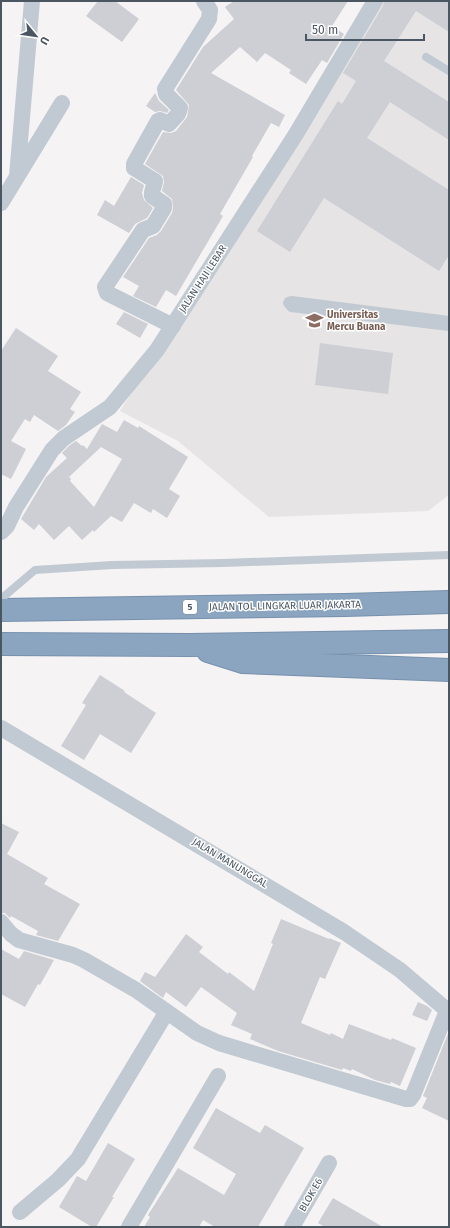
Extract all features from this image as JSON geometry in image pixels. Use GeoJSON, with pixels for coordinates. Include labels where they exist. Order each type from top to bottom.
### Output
{"type":"FeatureCollection","features":[{"type":"Feature","properties":{"kind":"highway","name":"JALAN TOL LINGKAR LUAR JAKARTA"},"geometry":{"type":"LineString","coordinates":[[1,610],[449,602]]}},
{"type":"Feature","properties":{"kind":"highway"},"geometry":{"type":"LineString","coordinates":[[1,644],[190,645],[449,641]]}},
{"type":"Feature","properties":{"kind":"highway"},"geometry":{"type":"LineString","coordinates":[[190,645],[243,662],[449,670]]}},
{"type":"Feature","properties":{"kind":"street"},"geometry":{"type":"LineString","coordinates":[[17,176],[32,1]]}},
{"type":"Feature","properties":{"kind":"street"},"geometry":{"type":"LineString","coordinates":[[173,326],[107,293],[104,287],[143,230],[153,226],[164,208],[164,204],[152,196],[151,190],[155,184],[155,181],[134,168],[134,164],[158,120],[169,124],[178,114],[180,108],[166,94],[165,89],[209,19],[210,10],[204,1]]}},
{"type":"Feature","properties":{"kind":"street","name":"JALAN HAJI LEBAR"},"geometry":{"type":"LineString","coordinates":[[1,532],[52,450],[64,438],[110,407],[158,350],[296,134],[375,1]]}},
{"type":"Feature","properties":{"kind":"street"},"geometry":{"type":"LineString","coordinates":[[1,203],[62,103]]}},
{"type":"Feature","properties":{"kind":"street","name":"JALAN MANUNGGAL"},"geometry":{"type":"LineString","coordinates":[[1,728],[344,932],[400,970],[447,1008]]}},
{"type":"Feature","properties":{"kind":"street"},"geometry":{"type":"LineString","coordinates":[[1,922],[11,934],[19,940],[73,955],[84,960],[136,990],[166,1013],[197,1033],[219,1043],[410,1100],[447,1008]]}},
{"type":"Feature","properties":{"kind":"street"},"geometry":{"type":"LineString","coordinates":[[20,1212],[58,1180],[78,1159],[166,1013]]}},
{"type":"Feature","properties":{"kind":"street"},"geometry":{"type":"LineString","coordinates":[[129,1227],[218,1076]]}},
{"type":"Feature","properties":{"kind":"street","name":"BLOK E6"},"geometry":{"type":"LineString","coordinates":[[292,1227],[329,1163]]}},
{"type":"Feature","properties":{"kind":"lane"},"geometry":{"type":"LineString","coordinates":[[426,57],[449,71]]}},
{"type":"Feature","properties":{"kind":"lane"},"geometry":{"type":"LineString","coordinates":[[449,320],[292,300],[288,301],[287,303],[291,308],[449,327]]}},
{"type":"Feature","properties":{"kind":"lane"},"geometry":{"type":"LineString","coordinates":[[1,599],[35,570],[112,565],[223,563],[449,555]]}},
{"type":"Feature","properties":{"kind":"shaded area","name":"Universitas Mercu Buana"},"geometry":{"type":"Polygon","coordinates":[[[379,1],[449,1],[449,495],[428,511],[269,517],[178,441],[120,411],[296,137],[379,1]]]}},
{"type":"Feature","properties":{"kind":"building"},"geometry":{"type":"Polygon","coordinates":[[[98,1],[115,1],[139,19],[122,42],[86,16],[98,1]]]}},
{"type":"Feature","properties":{"kind":"building"},"geometry":{"type":"Polygon","coordinates":[[[234,1],[348,1],[332,26],[344,34],[327,63],[322,60],[306,84],[289,73],[291,70],[265,53],[257,62],[240,47],[211,73],[285,115],[279,127],[271,123],[220,214],[223,216],[176,296],[166,290],[156,307],[133,296],[139,286],[123,277],[149,238],[157,235],[161,231],[172,213],[173,208],[172,199],[162,191],[164,182],[163,176],[145,164],[163,132],[171,133],[176,131],[187,117],[189,105],[176,90],[203,47],[234,19],[225,7],[234,1]]]}},
{"type":"Feature","properties":{"kind":"building"},"geometry":{"type":"Polygon","coordinates":[[[384,1],[449,1],[449,32],[416,11],[384,61],[449,102],[449,140],[390,102],[367,138],[449,190],[449,255],[439,271],[324,198],[290,252],[257,231],[338,101],[342,104],[356,81],[343,73],[383,6],[384,1]]]}},
{"type":"Feature","properties":{"kind":"building"},"geometry":{"type":"Polygon","coordinates":[[[155,93],[159,101],[169,110],[167,113],[160,111],[155,112],[146,106],[155,93]]]}},
{"type":"Feature","properties":{"kind":"building"},"geometry":{"type":"Polygon","coordinates":[[[131,177],[144,185],[142,193],[144,200],[153,208],[147,218],[135,224],[129,233],[97,215],[105,200],[114,206],[131,177]]]}},
{"type":"Feature","properties":{"kind":"building"},"geometry":{"type":"Polygon","coordinates":[[[124,312],[148,324],[140,338],[116,324],[124,312]]]}},
{"type":"Feature","properties":{"kind":"building"},"geometry":{"type":"Polygon","coordinates":[[[16,328],[58,356],[48,371],[81,392],[70,409],[75,412],[66,425],[58,431],[34,415],[30,422],[25,419],[11,441],[26,449],[11,479],[1,474],[1,351],[16,328]]]}},
{"type":"Feature","properties":{"kind":"building"},"geometry":{"type":"Polygon","coordinates":[[[320,343],[393,353],[388,394],[315,385],[320,343]]]}},
{"type":"Feature","properties":{"kind":"building"},"geometry":{"type":"Polygon","coordinates":[[[124,420],[138,428],[139,426],[188,457],[169,489],[180,496],[167,518],[153,509],[151,513],[134,503],[122,522],[111,516],[94,532],[93,530],[82,540],[69,526],[54,540],[39,524],[34,530],[21,519],[46,477],[67,458],[62,453],[70,445],[76,441],[87,449],[102,424],[117,432],[124,420]],[[101,447],[69,477],[71,479],[70,481],[94,507],[122,459],[101,447]]]}},
{"type":"Feature","properties":{"kind":"building"},"geometry":{"type":"Polygon","coordinates":[[[100,675],[156,713],[131,753],[100,734],[84,760],[61,746],[86,705],[82,703],[100,675]]]}},
{"type":"Feature","properties":{"kind":"building"},"geometry":{"type":"Polygon","coordinates":[[[1,823],[19,832],[7,854],[48,878],[44,884],[80,904],[58,941],[36,935],[38,931],[11,916],[10,918],[5,913],[1,913],[1,823]]]}},
{"type":"Feature","properties":{"kind":"building"},"geometry":{"type":"Polygon","coordinates":[[[281,919],[341,943],[325,979],[320,977],[301,1023],[330,1035],[331,1033],[343,1039],[349,1024],[391,1040],[392,1038],[416,1048],[400,1086],[391,1082],[390,1084],[375,1080],[352,1069],[351,1071],[343,1068],[342,1070],[278,1051],[250,1039],[252,1034],[231,1025],[237,1013],[201,987],[186,1007],[166,992],[163,998],[140,981],[145,972],[155,977],[186,934],[203,947],[199,952],[254,991],[273,944],[271,943],[281,919]]]}},
{"type":"Feature","properties":{"kind":"building"},"geometry":{"type":"Polygon","coordinates":[[[1,949],[19,959],[24,951],[54,960],[40,985],[38,984],[25,1007],[1,994],[1,949]]]}},
{"type":"Feature","properties":{"kind":"building"},"geometry":{"type":"Polygon","coordinates":[[[418,1002],[432,1010],[427,1021],[412,1015],[418,1002]]]}},
{"type":"Feature","properties":{"kind":"building"},"geometry":{"type":"Polygon","coordinates":[[[449,1031],[449,1121],[422,1108],[427,1098],[423,1096],[449,1031]]]}},
{"type":"Feature","properties":{"kind":"building"},"geometry":{"type":"Polygon","coordinates":[[[216,1108],[260,1133],[265,1125],[304,1148],[258,1227],[215,1227],[203,1220],[199,1227],[144,1227],[150,1217],[148,1215],[178,1168],[224,1195],[236,1174],[193,1148],[216,1108]]]}},
{"type":"Feature","properties":{"kind":"building"},"geometry":{"type":"Polygon","coordinates":[[[108,1143],[135,1159],[96,1227],[92,1227],[59,1207],[77,1176],[86,1181],[108,1143]]]}},
{"type":"Feature","properties":{"kind":"building"},"geometry":{"type":"Polygon","coordinates":[[[333,1198],[383,1227],[325,1227],[318,1223],[333,1198]]]}},
{"type":"Feature","properties":{"kind":"place","name":"Universitas Mercu Buana"},"geometry":{"type":"Point","coordinates":[314,321]}}]}
